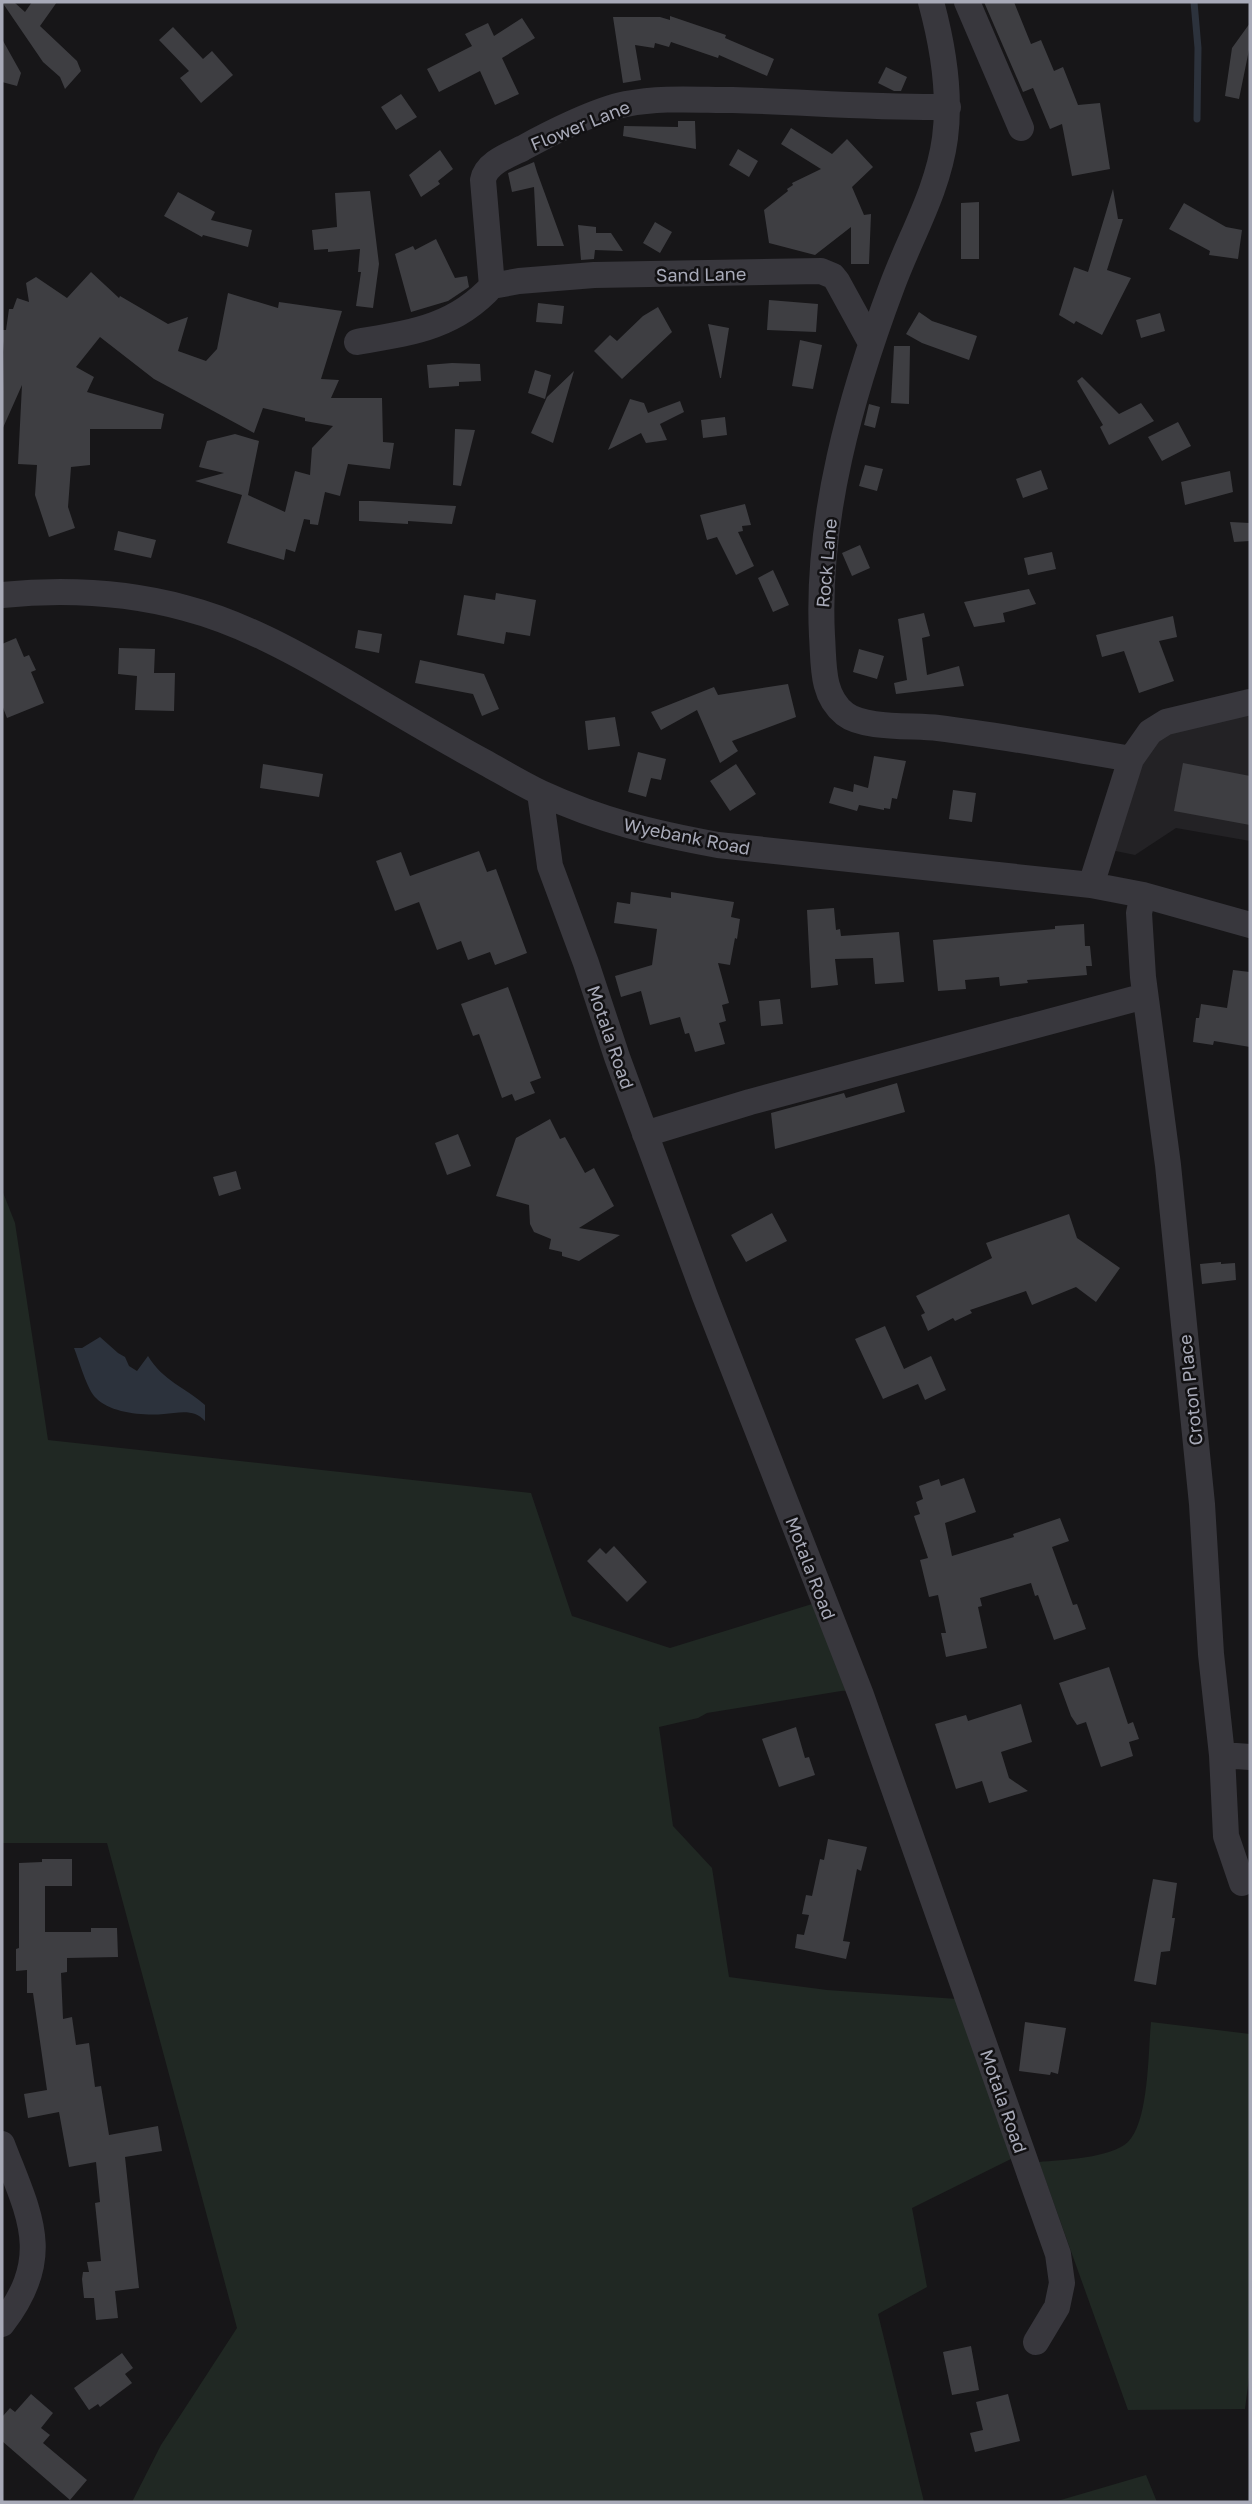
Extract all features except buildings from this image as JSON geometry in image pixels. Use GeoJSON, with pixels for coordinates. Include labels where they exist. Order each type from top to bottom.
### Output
{"type":"FeatureCollection","features":[{"type":"Feature","properties":{"kind":"street","name":"Rock Lane"},"geometry":{"type":"LineString","coordinates":[[931,2],[944,62],[948,107],[945,139],[934,185],[870,343],[837,474],[825,536],[821,606],[825,686],[833,701],[846,715],[867,722],[938,728],[1131,759]]}},
{"type":"Feature","properties":{"kind":"street"},"geometry":{"type":"LineString","coordinates":[[967,2],[1021,128]]}},
{"type":"Feature","properties":{"kind":"street","name":"Flower Lane"},"geometry":{"type":"LineString","coordinates":[[492,286],[483,180],[485,171],[538,139],[622,104],[655,99],[948,107]]}},
{"type":"Feature","properties":{"kind":"street","name":"Sand Lane"},"geometry":{"type":"LineString","coordinates":[[492,286],[594,275],[821,271],[829,273],[837,281],[870,343]]}},
{"type":"Feature","properties":{"kind":"street"},"geometry":{"type":"LineString","coordinates":[[356,342],[411,333],[444,322],[474,304],[492,286]]}},
{"type":"Feature","properties":{"kind":"street","name":"Wyebank Road"},"geometry":{"type":"LineString","coordinates":[[2,595],[94,593],[128,596],[187,608],[267,639],[540,793],[610,821],[662,835],[718,845],[1091,885],[1143,895],[1250,925]]}},
{"type":"Feature","properties":{"kind":"street"},"geometry":{"type":"LineString","coordinates":[[1091,885],[1131,759],[1150,732],[1166,722],[1250,702]]}},
{"type":"Feature","properties":{"kind":"street","name":"Motala Road"},"geometry":{"type":"LineString","coordinates":[[540,793],[550,866],[645,1134],[861,1695],[1058,2254],[1062,2283],[1057,2307],[1036,2342]]}},
{"type":"Feature","properties":{"kind":"street","name":"Croton Place"},"geometry":{"type":"LineString","coordinates":[[1143,895],[1139,913],[1145,996],[1169,1178],[1202,1504],[1226,1836],[1242,1883]]}},
{"type":"Feature","properties":{"kind":"street"},"geometry":{"type":"LineString","coordinates":[[645,1134],[750,1102],[1145,996]]}},
{"type":"Feature","properties":{"kind":"street"},"geometry":{"type":"LineString","coordinates":[[1222,1755],[1250,1757]]}},
{"type":"Feature","properties":{"kind":"street"},"geometry":{"type":"LineString","coordinates":[[2,2144],[32,2224],[33,2254],[28,2281],[2,2324]]}},
{"type":"Feature","properties":{"kind":"shaded area"},"geometry":{"type":"Polygon","coordinates":[[[1250,711],[1250,841],[1176,828],[1135,855],[1106,849],[1154,734],[1250,711]]]}},
{"type":"Feature","properties":{"kind":"shaded area"},"geometry":{"type":"Polygon","coordinates":[[[2,1190],[15,1223],[48,1440],[531,1493],[572,1616],[670,1648],[825,1600],[860,1690],[707,1713],[698,1718],[659,1727],[673,1826],[712,1868],[729,1977],[827,1990],[972,2000],[1025,2152],[912,2208],[927,2287],[878,2314],[924,2502],[132,2502],[161,2445],[237,2328],[107,1843],[2,1843],[2,1190]]]}},
{"type":"Feature","properties":{"kind":"shaded area"},"geometry":{"type":"Polygon","coordinates":[[[100,1337],[125,1357],[129,1366],[137,1371],[148,1356],[160,1372],[205,1405],[205,1421],[191,1413],[137,1414],[102,1403],[89,1388],[74,1348],[82,1348],[100,1337]]]}},
{"type":"Feature","properties":{"kind":"shaded area"},"geometry":{"type":"Polygon","coordinates":[[[1151,2022],[1250,2034],[1250,2370],[1245,2409],[1128,2410],[1039,2162],[1099,2155],[1128,2142],[1135,2132],[1144,2103],[1151,2022]]]}},
{"type":"Feature","properties":{"kind":"shaded area"},"geometry":{"type":"Polygon","coordinates":[[[1146,2475],[1157,2502],[1054,2502],[1146,2475]]]}},
{"type":"Feature","properties":{"kind":"waterway"},"geometry":{"type":"LineString","coordinates":[[1194,2],[1198,48],[1197,119]]}}]}
